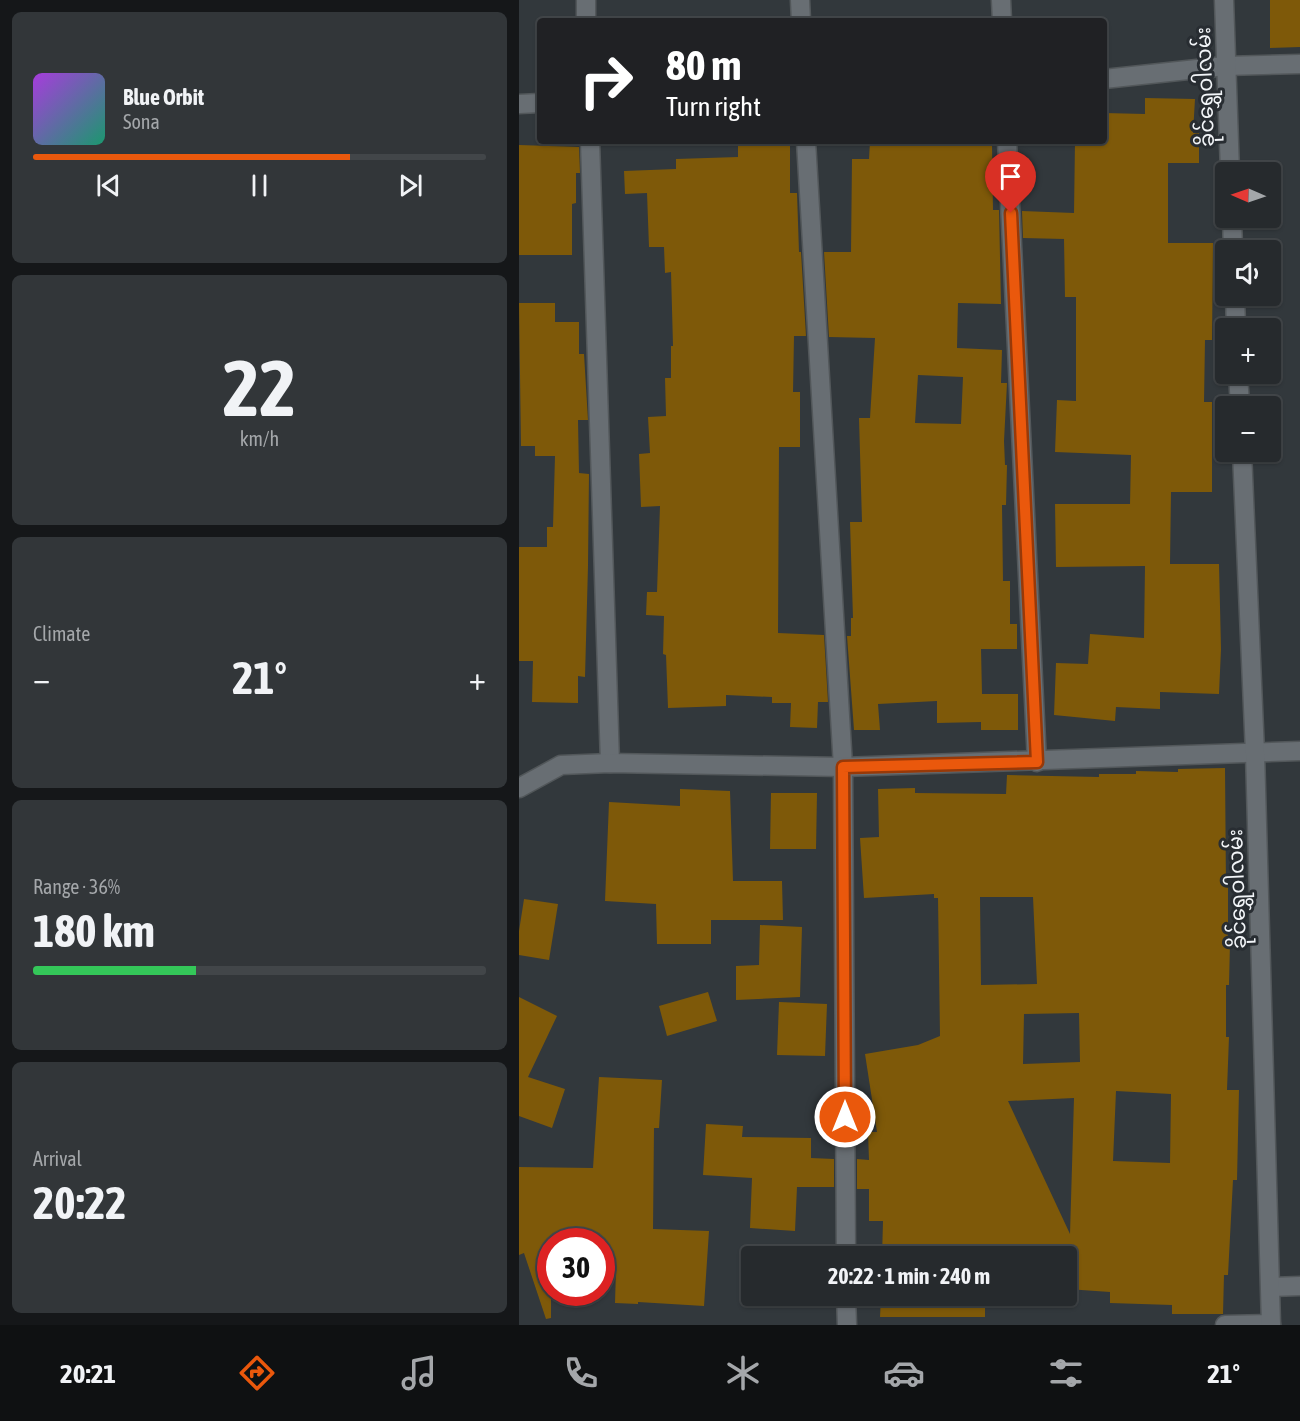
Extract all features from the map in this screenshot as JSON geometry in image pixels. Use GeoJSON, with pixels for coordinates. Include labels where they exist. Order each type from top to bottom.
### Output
{"type":"FeatureCollection","features":[{"type":"Feature","properties":{"kind":"street"},"geometry":{"type":"LineString","coordinates":[[586,0],[587,18]]}},
{"type":"Feature","properties":{"kind":"street"},"geometry":{"type":"LineString","coordinates":[[800,0],[801,18]]}},
{"type":"Feature","properties":{"kind":"street"},"geometry":{"type":"LineString","coordinates":[[1001,0],[1002,18]]}},
{"type":"Feature","properties":{"kind":"street","name":"ခိုင်ရွှေဝါလမ်း"},"geometry":{"type":"LineString","coordinates":[[1224,0],[1230,162]]}},
{"type":"Feature","properties":{"kind":"street"},"geometry":{"type":"LineString","coordinates":[[1107,79],[1225,66],[1300,64]]}},
{"type":"Feature","properties":{"kind":"street"},"geometry":{"type":"LineString","coordinates":[[519,104],[537,103]]}},
{"type":"Feature","properties":{"kind":"street"},"geometry":{"type":"LineString","coordinates":[[590,144],[610,763]]}},
{"type":"Feature","properties":{"kind":"street"},"geometry":{"type":"LineString","coordinates":[[806,144],[843,767],[846,1246]]}},
{"type":"Feature","properties":{"kind":"street"},"geometry":{"type":"LineString","coordinates":[[1007,144],[1037,762]]}},
{"type":"Feature","properties":{"kind":"street","name":"ခိုင်ရွှေဝါလမ်း"},"geometry":{"type":"LineString","coordinates":[[1242,462],[1255,753],[1271,1324]]}},
{"type":"Feature","properties":{"kind":"street"},"geometry":{"type":"LineString","coordinates":[[519,788],[561,765],[610,763],[843,767],[1300,751]]}},
{"type":"Feature","properties":{"kind":"street"},"geometry":{"type":"LineString","coordinates":[[1271,1287],[1300,1286]]}},
{"type":"Feature","properties":{"kind":"street"},"geometry":{"type":"LineString","coordinates":[[846,1306],[847,1325]]}},
{"type":"Feature","properties":{"kind":"street"},"geometry":{"type":"LineString","coordinates":[[1225,1325],[1271,1324]]}},
{"type":"Feature","properties":{"kind":"building"},"geometry":{"type":"Polygon","coordinates":[[[1270,0],[1300,0],[1300,47],[1270,48],[1270,0]]]}},
{"type":"Feature","properties":{"kind":"building"},"geometry":{"type":"Polygon","coordinates":[[[1145,98],[1195,99],[1193,133],[1199,133],[1199,163],[1168,163],[1168,243],[1213,243],[1212,340],[1205,340],[1204,402],[1212,402],[1212,492],[1171,492],[1170,564],[1219,564],[1221,649],[1219,694],[1160,692],[1160,709],[1116,707],[1115,721],[1054,715],[1056,663],[1088,664],[1090,634],[1144,638],[1145,566],[1056,567],[1055,504],[1130,504],[1131,455],[1055,452],[1057,400],[1076,401],[1076,297],[1065,297],[1064,239],[1023,238],[1022,211],[1074,213],[1075,144],[1107,144],[1107,113],[1145,114],[1145,98]]]}},
{"type":"Feature","properties":{"kind":"building"},"geometry":{"type":"Polygon","coordinates":[[[738,144],[790,144],[790,193],[797,193],[806,336],[794,336],[793,392],[800,392],[800,447],[779,447],[778,633],[824,635],[828,702],[818,702],[817,728],[790,727],[791,703],[772,703],[772,697],[726,695],[726,706],[668,708],[666,655],[663,654],[664,616],[646,615],[647,592],[657,592],[660,506],[641,507],[639,454],[650,453],[648,417],[666,416],[665,378],[671,378],[671,346],[673,346],[671,272],[665,273],[664,247],[649,247],[647,193],[625,194],[624,171],[676,169],[676,159],[738,157],[738,144]]]}},
{"type":"Feature","properties":{"kind":"building"},"geometry":{"type":"Polygon","coordinates":[[[870,144],[992,145],[993,210],[999,210],[1001,304],[958,303],[957,348],[1002,350],[1001,383],[1007,383],[1004,441],[1005,465],[1007,465],[1006,505],[1002,505],[1003,581],[1010,581],[1010,624],[1017,624],[1017,649],[981,649],[982,694],[1018,694],[1018,730],[981,730],[981,722],[937,723],[937,701],[878,704],[880,730],[854,730],[847,636],[851,636],[851,618],[853,618],[850,522],[862,522],[859,418],[870,418],[875,338],[829,337],[824,252],[851,252],[852,159],[869,159],[870,144]],[[918,375],[915,423],[961,424],[963,377],[918,375]]]}},
{"type":"Feature","properties":{"kind":"building"},"geometry":{"type":"Polygon","coordinates":[[[519,145],[579,147],[580,173],[576,173],[576,203],[572,204],[572,255],[519,255],[519,145]]]}},
{"type":"Feature","properties":{"kind":"building"},"geometry":{"type":"Polygon","coordinates":[[[519,303],[555,303],[555,322],[579,322],[579,354],[584,354],[588,420],[578,420],[579,473],[589,474],[588,566],[585,677],[578,676],[578,703],[532,702],[533,661],[519,661],[519,547],[547,547],[547,527],[553,527],[555,456],[535,456],[535,446],[521,446],[519,303]]]}},
{"type":"Feature","properties":{"kind":"building"},"geometry":{"type":"Polygon","coordinates":[[[1225,768],[1226,887],[1228,887],[1228,942],[1230,943],[1229,985],[1226,985],[1226,1037],[1229,1037],[1227,1090],[1239,1090],[1237,1180],[1233,1180],[1228,1275],[1224,1275],[1223,1314],[1172,1314],[1172,1305],[1110,1303],[1110,1292],[1077,1290],[1077,1246],[882,1246],[883,1221],[869,1221],[869,1189],[857,1189],[857,1159],[869,1160],[868,1132],[877,1132],[865,1054],[918,1045],[940,1036],[938,898],[934,898],[934,894],[864,898],[860,838],[879,837],[878,789],[915,788],[915,793],[1006,794],[1007,775],[1099,777],[1099,774],[1136,774],[1136,771],[1178,772],[1178,769],[1225,768]],[[980,897],[981,985],[1037,984],[1033,897],[980,897]],[[1079,1013],[1024,1014],[1023,1064],[1080,1062],[1079,1013]],[[1116,1091],[1113,1161],[1170,1163],[1171,1094],[1116,1091]],[[1074,1098],[1008,1101],[1070,1234],[1074,1098]]]}},
{"type":"Feature","properties":{"kind":"building"},"geometry":{"type":"Polygon","coordinates":[[[680,789],[730,791],[733,881],[782,881],[783,920],[711,920],[711,944],[657,944],[656,904],[605,901],[609,802],[680,806],[680,789]]]}},
{"type":"Feature","properties":{"kind":"building"},"geometry":{"type":"Polygon","coordinates":[[[771,793],[817,793],[816,849],[770,849],[771,793]]]}},
{"type":"Feature","properties":{"kind":"building"},"geometry":{"type":"Polygon","coordinates":[[[524,899],[558,904],[549,960],[519,955],[519,931],[524,899]]]}},
{"type":"Feature","properties":{"kind":"building"},"geometry":{"type":"Polygon","coordinates":[[[760,925],[802,927],[800,997],[736,1000],[736,966],[759,965],[760,925]]]}},
{"type":"Feature","properties":{"kind":"building"},"geometry":{"type":"Polygon","coordinates":[[[708,992],[717,1021],[667,1036],[659,1006],[708,992]]]}},
{"type":"Feature","properties":{"kind":"building"},"geometry":{"type":"Polygon","coordinates":[[[519,997],[557,1016],[528,1077],[565,1089],[552,1128],[519,1116],[519,997]]]}},
{"type":"Feature","properties":{"kind":"building"},"geometry":{"type":"Polygon","coordinates":[[[779,1002],[827,1004],[825,1056],[777,1055],[779,1002]]]}},
{"type":"Feature","properties":{"kind":"building"},"geometry":{"type":"Polygon","coordinates":[[[599,1077],[662,1080],[659,1128],[654,1128],[653,1229],[709,1231],[704,1306],[615,1303],[615,1228],[537,1228],[537,1292],[524,1253],[519,1255],[519,1167],[593,1168],[599,1077]]]}},
{"type":"Feature","properties":{"kind":"building"},"geometry":{"type":"Polygon","coordinates":[[[706,1124],[743,1126],[742,1137],[811,1138],[811,1158],[834,1159],[834,1187],[797,1187],[795,1231],[750,1228],[752,1178],[703,1175],[706,1124]]]}},
{"type":"Feature","properties":{"kind":"building"},"geometry":{"type":"Polygon","coordinates":[[[542,1306],[551,1306],[551,1318],[546,1319],[542,1306]]]}},
{"type":"Feature","properties":{"kind":"building"},"geometry":{"type":"Polygon","coordinates":[[[881,1306],[985,1306],[985,1317],[880,1317],[881,1306]]]}},
{"type":"Feature","properties":{"kind":"route"},"geometry":{"type":"LineString","coordinates":[[845,1117],[843,767],[1037,762],[1011,213]]}}]}
